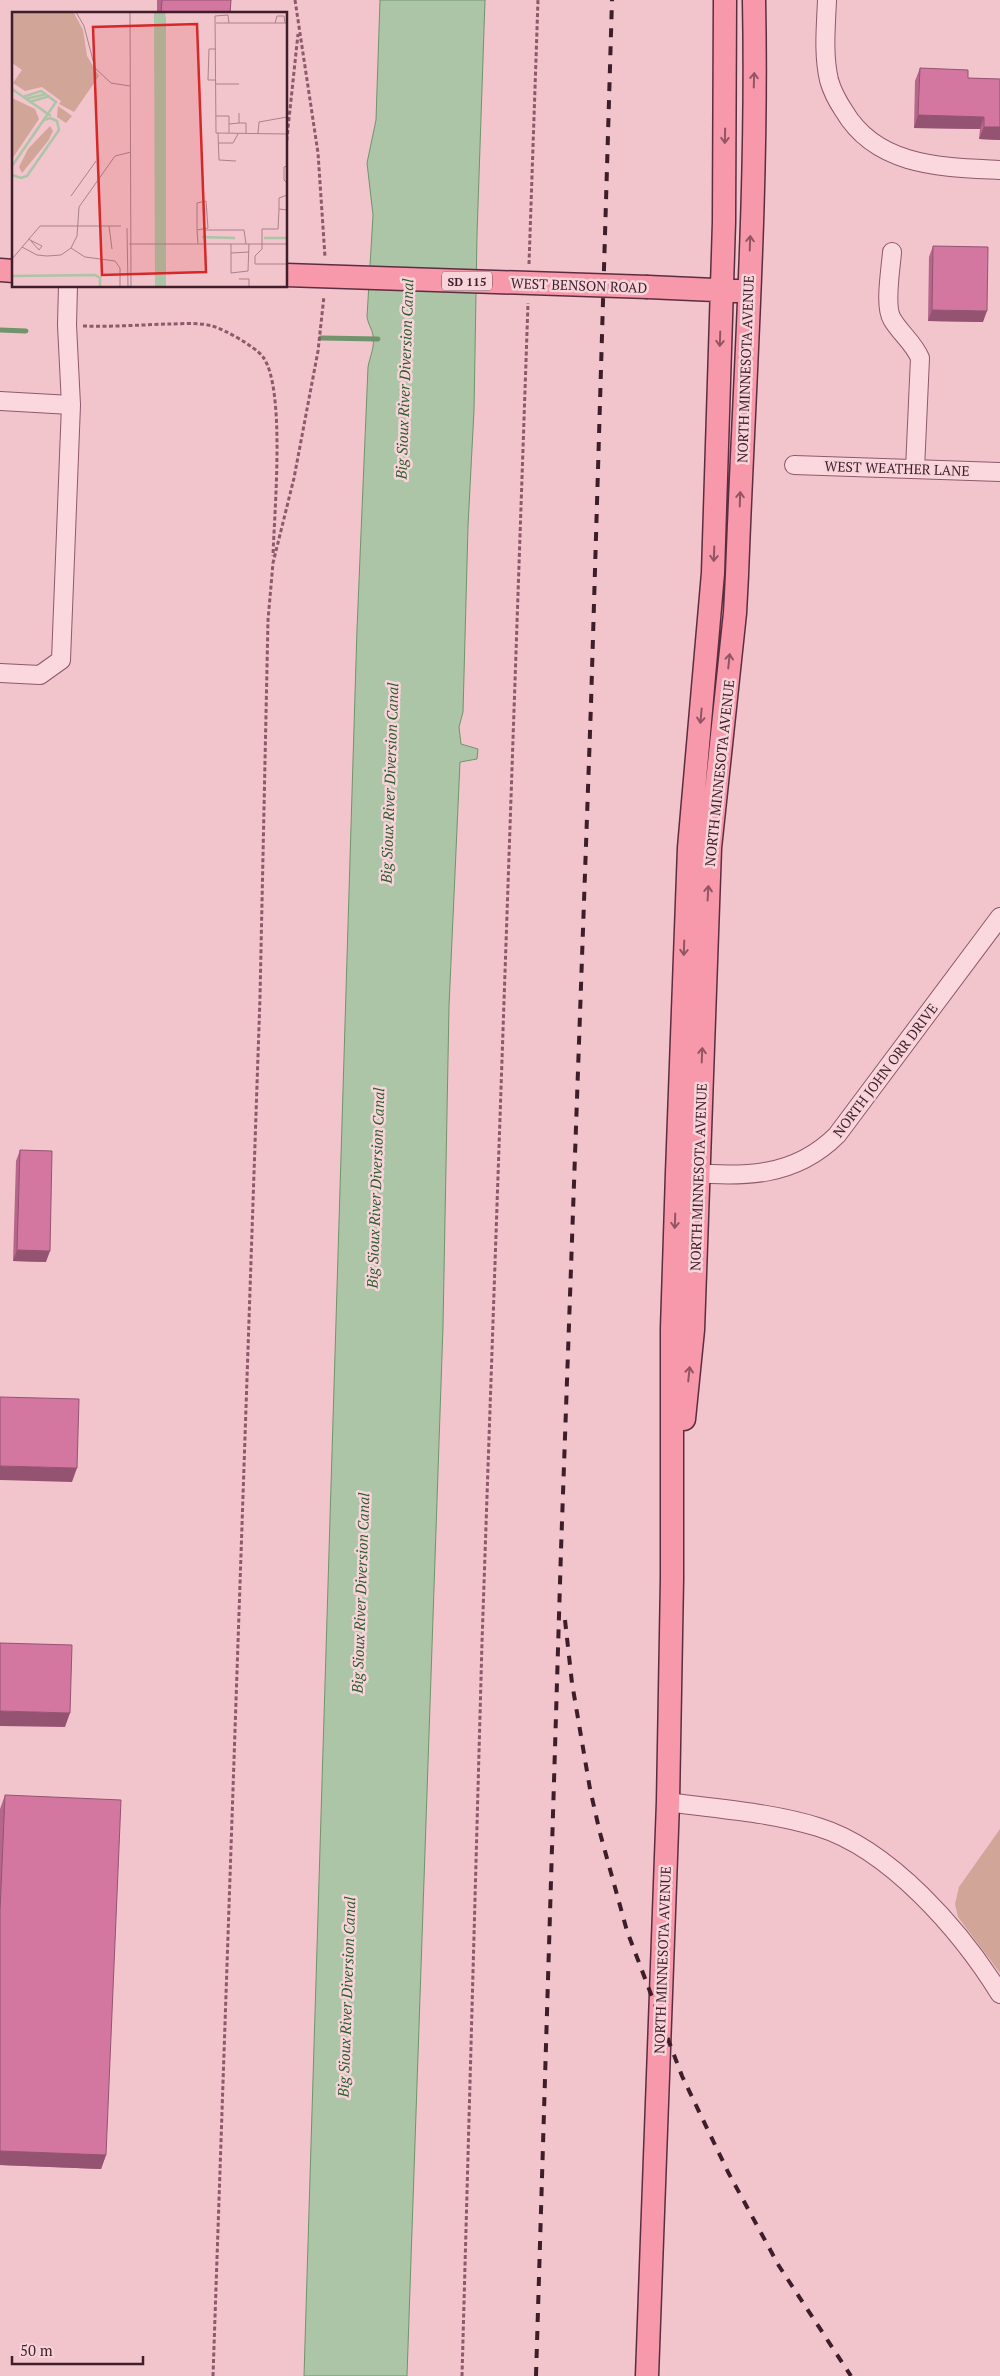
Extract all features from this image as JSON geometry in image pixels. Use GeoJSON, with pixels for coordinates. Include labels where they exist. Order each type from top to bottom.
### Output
{"type":"FeatureCollection","features":[{"type":"Feature","properties":{"kind":"main road","name":"NORTH MINNESOTA AVENUE"},"geometry":{"type":"LineString","coordinates":[[687,1173],[689,848],[711,613],[722,290],[725,0]]}},
{"type":"Feature","properties":{"kind":"main road","name":"NORTH MINNESOTA AVENUE"},"geometry":{"type":"LineString","coordinates":[[647,2376],[668,1802],[672,1545],[672,1329],[687,1173],[710,848],[735,613],[749,291],[755,51],[754,0]]}},
{"type":"Feature","properties":{"kind":"main road","name":"WEST BENSON ROAD"},"geometry":{"type":"LineString","coordinates":[[288,275],[722,290]]}},
{"type":"Feature","properties":{"kind":"main road","name":"SD 115"},"geometry":{"type":"LineString","coordinates":[[722,290],[749,291]]}},
{"type":"Feature","properties":{"kind":"street"},"geometry":{"type":"LineString","coordinates":[[827,0],[825,40],[829,81],[849,119],[864,135],[899,158],[922,164],[1000,170]]}},
{"type":"Feature","properties":{"kind":"street"},"geometry":{"type":"LineString","coordinates":[[892,252],[888,307],[891,318],[915,347],[920,358],[915,469]]}},
{"type":"Feature","properties":{"kind":"street"},"geometry":{"type":"LineString","coordinates":[[0,673],[40,676],[61,660],[72,405],[68,288]]}},
{"type":"Feature","properties":{"kind":"street"},"geometry":{"type":"LineString","coordinates":[[0,401],[72,405]]}},
{"type":"Feature","properties":{"kind":"street","name":"WEST WEATHER LANE"},"geometry":{"type":"LineString","coordinates":[[794,465],[1000,472]]}},
{"type":"Feature","properties":{"kind":"street","name":"NORTH JOHN ORR DRIVE"},"geometry":{"type":"LineString","coordinates":[[687,1173],[746,1175],[772,1171],[794,1165],[824,1148],[837,1136],[1000,917]]}},
{"type":"Feature","properties":{"kind":"street"},"geometry":{"type":"LineString","coordinates":[[668,1802],[794,1820],[844,1837],[878,1859],[924,1898],[972,1954],[1000,1994]]}},
{"type":"Feature","properties":{"kind":"path"},"geometry":{"type":"LineString","coordinates":[[295,0],[318,153],[326,260]]}},
{"type":"Feature","properties":{"kind":"path"},"geometry":{"type":"LineString","coordinates":[[529,266],[538,0]]}},
{"type":"Feature","properties":{"kind":"path"},"geometry":{"type":"LineString","coordinates":[[288,128],[298,28]]}},
{"type":"Feature","properties":{"kind":"path"},"geometry":{"type":"LineString","coordinates":[[273,563],[294,478],[318,351],[324,295]]}},
{"type":"Feature","properties":{"kind":"path"},"geometry":{"type":"LineString","coordinates":[[462,2376],[482,1623],[528,295]]}},
{"type":"Feature","properties":{"kind":"path"},"geometry":{"type":"LineString","coordinates":[[68,326],[108,327],[189,323],[212,326],[242,340],[263,357],[274,384],[277,442],[273,563],[268,620],[260,997],[213,2376]]}},
{"type":"Feature","properties":{"kind":"shaded area"},"geometry":{"type":"Polygon","coordinates":[[[1000,1829],[1000,1973],[958,1917],[955,1904],[959,1887],[1000,1829]]]}},
{"type":"Feature","properties":{"kind":"water","name":"Big Sioux River Diversion Canal"},"geometry":{"type":"Polygon","coordinates":[[[380,0],[485,0],[477,235],[474,410],[468,526],[463,712],[459,727],[461,744],[478,749],[477,759],[460,762],[449,1006],[443,1326],[407,2376],[304,2376],[357,629],[368,367],[373,344],[367,317],[373,215],[367,163],[376,120],[380,0]]]}},
{"type":"Feature","properties":{"kind":"building"},"geometry":{"type":"Polygon","coordinates":[[[162,0],[231,0],[230,12],[161,12],[162,0]]]}},
{"type":"Feature","properties":{"kind":"building"},"geometry":{"type":"Polygon","coordinates":[[[920,68],[968,70],[968,78],[1000,79],[1000,127],[984,127],[984,117],[918,115],[920,68]]]}},
{"type":"Feature","properties":{"kind":"building"},"geometry":{"type":"Polygon","coordinates":[[[933,246],[988,247],[987,311],[932,310],[933,246]]]}},
{"type":"Feature","properties":{"kind":"building"},"geometry":{"type":"Polygon","coordinates":[[[20,1150],[52,1151],[50,1251],[17,1250],[20,1150]]]}},
{"type":"Feature","properties":{"kind":"building"},"geometry":{"type":"Polygon","coordinates":[[[0,1397],[79,1399],[77,1468],[0,1466],[0,1397]]]}},
{"type":"Feature","properties":{"kind":"building"},"geometry":{"type":"Polygon","coordinates":[[[0,1643],[72,1645],[70,1713],[0,1711],[0,1643]]]}},
{"type":"Feature","properties":{"kind":"building"},"geometry":{"type":"Polygon","coordinates":[[[5,1795],[121,1800],[106,2155],[0,2151],[0,1911],[5,1795]]]}},
{"type":"Feature","properties":{"kind":"waterway"},"geometry":{"type":"LineString","coordinates":[[0,330],[26,331]]}},
{"type":"Feature","properties":{"kind":"waterway"},"geometry":{"type":"LineString","coordinates":[[321,338],[378,339]]}},
{"type":"Feature","properties":{"kind":"railway"},"geometry":{"type":"LineString","coordinates":[[536,2376],[561,1550],[591,704],[612,0]]}},
{"type":"Feature","properties":{"kind":"railway"},"geometry":{"type":"LineString","coordinates":[[565,1620],[572,1683],[590,1789],[627,1931],[682,2076],[728,2172],[779,2266],[851,2376]]}}]}
